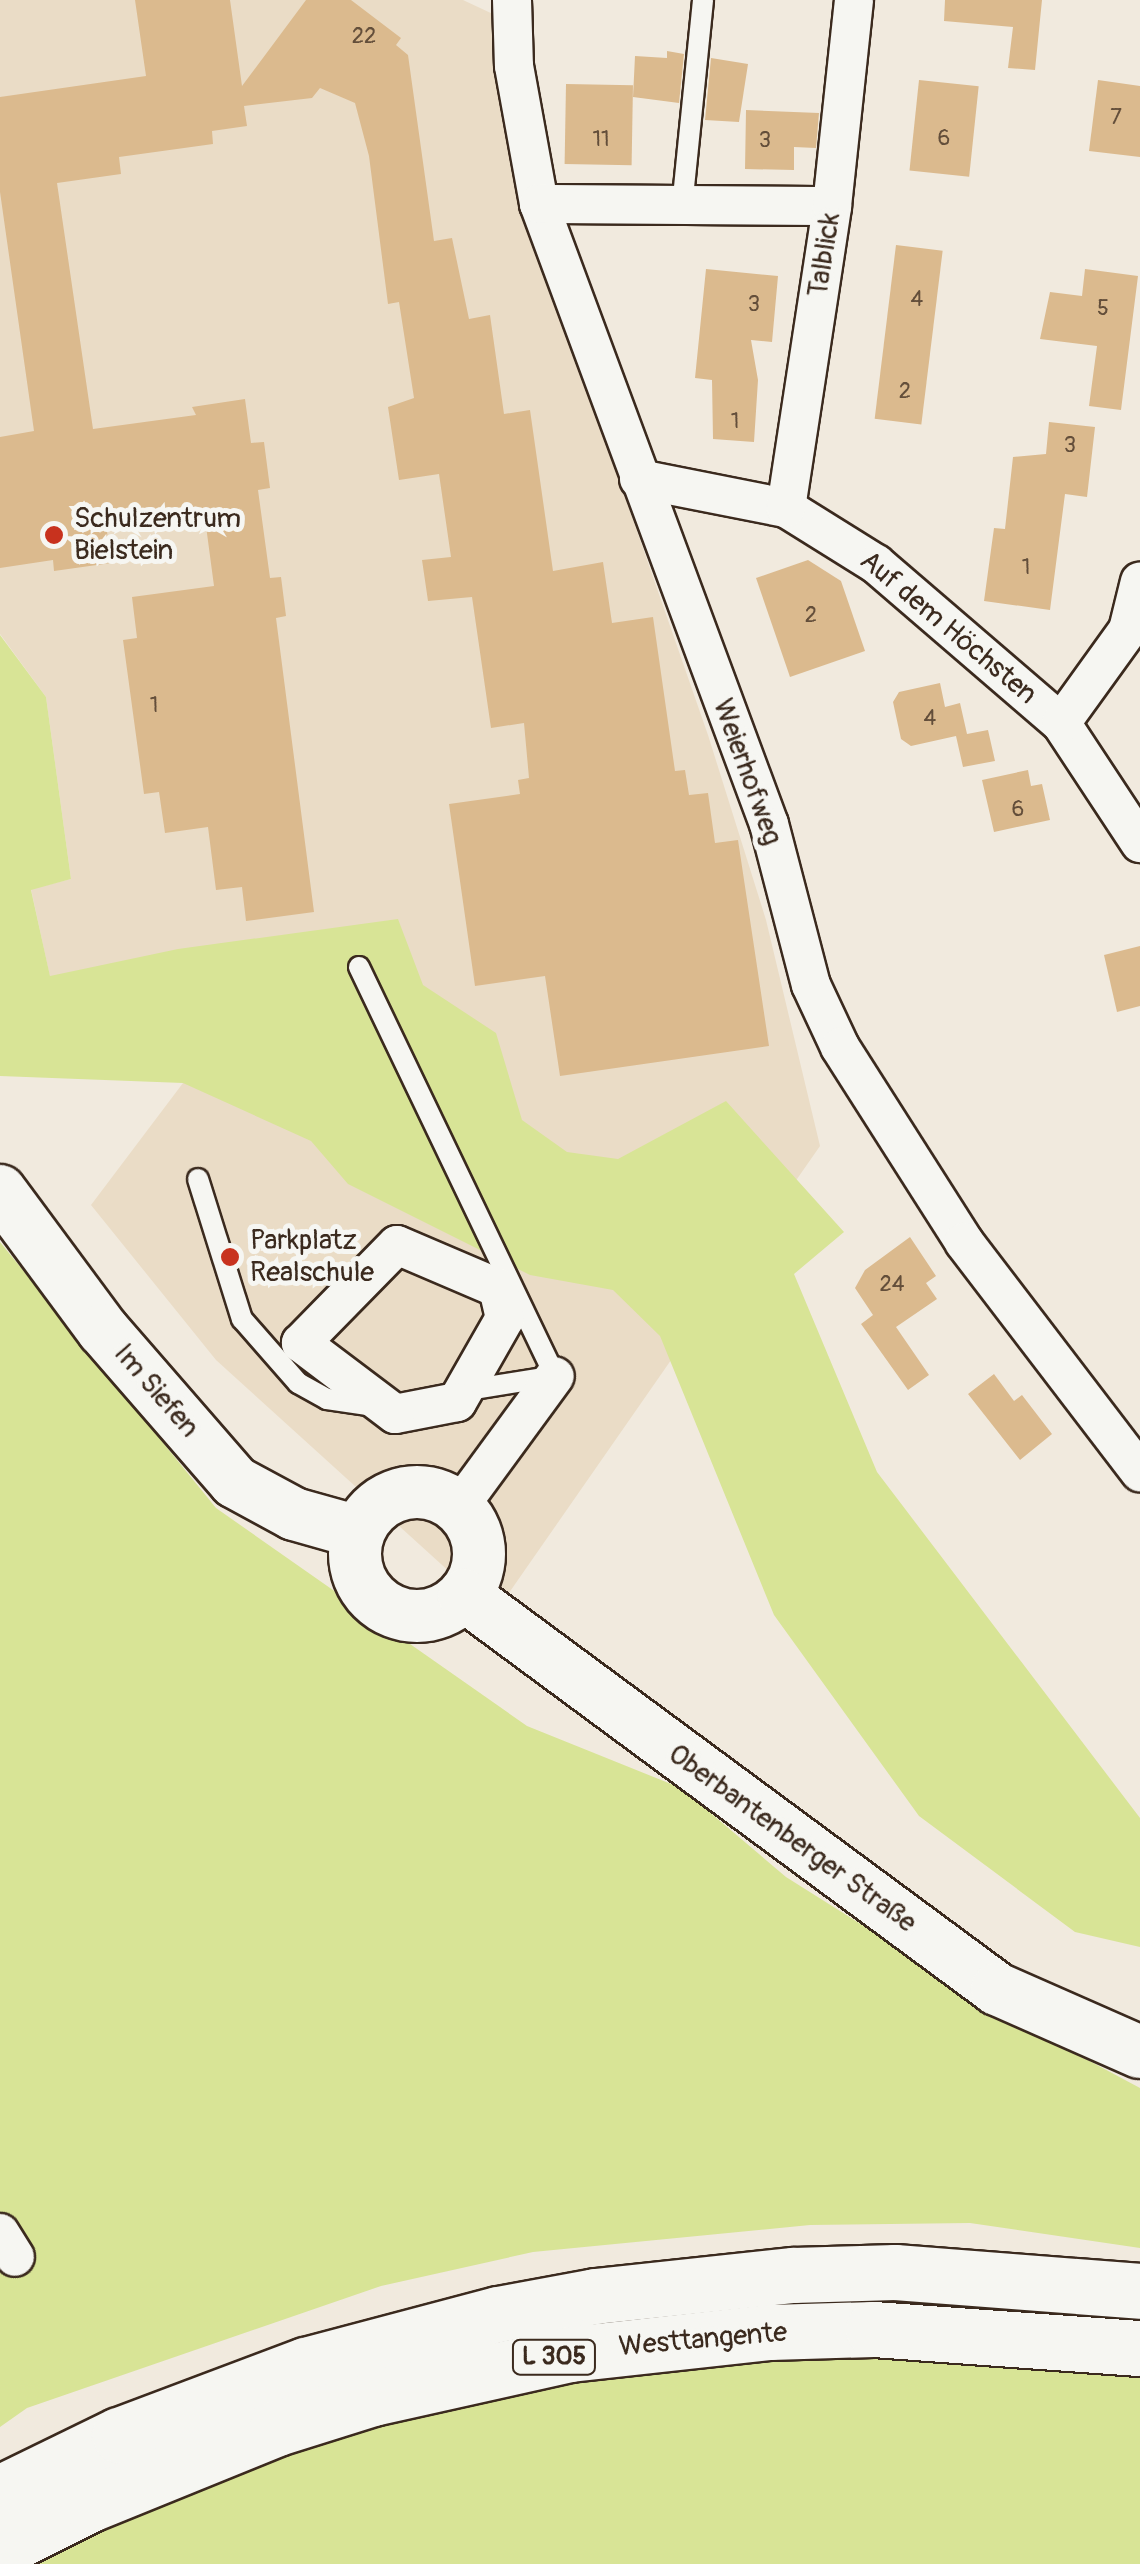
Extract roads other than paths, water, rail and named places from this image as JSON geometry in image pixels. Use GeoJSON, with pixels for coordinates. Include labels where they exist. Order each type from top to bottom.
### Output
{"type":"FeatureCollection","features":[{"type":"Feature","properties":{"kind":"main road","name":"Im Siefen"},"geometry":{"type":"LineString","coordinates":[[0,1191],[103,1330],[235,1482],[294,1514],[358,1532]]}},
{"type":"Feature","properties":{"kind":"main road"},"geometry":{"type":"LineString","coordinates":[[402,1492],[442,1496],[459,1506],[479,1543],[479,1565],[464,1595],[440,1612],[420,1617],[380,1605],[357,1572],[358,1532],[376,1507],[402,1492]]}},
{"type":"Feature","properties":{"kind":"main road","name":"Oberbantenberger Straße"},"geometry":{"type":"LineString","coordinates":[[464,1595],[998,1990],[1140,2052]]}},
{"type":"Feature","properties":{"kind":"main road","name":"Westtangente"},"geometry":{"type":"LineString","coordinates":[[0,2493],[119,2435],[305,2365],[498,2314],[595,2296],[793,2274],[896,2272],[1140,2291]]}},
{"type":"Feature","properties":{"kind":"main road","name":"Westtangente"},"geometry":{"type":"LineString","coordinates":[[0,2549],[152,2477],[277,2428],[373,2398],[570,2354],[720,2336],[873,2328],[1140,2348]]}},
{"type":"Feature","properties":{"kind":"street","name":"Weierhofweg"},"geometry":{"type":"LineString","coordinates":[[512,0],[514,66],[539,204],[768,824],[811,986],[840,1047],[964,1242],[1140,1472]]}},
{"type":"Feature","properties":{"kind":"street","name":"Talblick"},"geometry":{"type":"LineString","coordinates":[[786,508],[832,206],[854,0]]}},
{"type":"Feature","properties":{"kind":"street"},"geometry":{"type":"LineString","coordinates":[[539,204],[682,208],[832,206]]}},
{"type":"Feature","properties":{"kind":"street","name":"Auf dem Höchsten"},"geometry":{"type":"LineString","coordinates":[[639,480],[786,508],[876,564],[1061,722],[1140,843]]}},
{"type":"Feature","properties":{"kind":"street"},"geometry":{"type":"LineString","coordinates":[[1061,722],[1128,630],[1140,581]]}},
{"type":"Feature","properties":{"kind":"street"},"geometry":{"type":"LineString","coordinates":[[397,1245],[498,1288],[505,1318],[457,1402],[395,1414],[387,1408],[301,1343],[397,1245]]}},
{"type":"Feature","properties":{"kind":"street"},"geometry":{"type":"LineString","coordinates":[[459,1506],[555,1376]]}},
{"type":"Feature","properties":{"kind":"lane"},"geometry":{"type":"LineString","coordinates":[[682,208],[703,0]]}},
{"type":"Feature","properties":{"kind":"lane"},"geometry":{"type":"LineString","coordinates":[[359,968],[555,1376],[463,1391]]}},
{"type":"Feature","properties":{"kind":"lane"},"geometry":{"type":"LineString","coordinates":[[198,1179],[242,1319],[298,1384],[327,1399],[387,1408]]}},
{"type":"Feature","properties":{"kind":"place","name":"Schulzentrum Bielstein"},"geometry":{"type":"Point","coordinates":[54,535]}},
{"type":"Feature","properties":{"kind":"place","name":"Parkplatz Realschule"},"geometry":{"type":"Point","coordinates":[230,1257]}}]}
